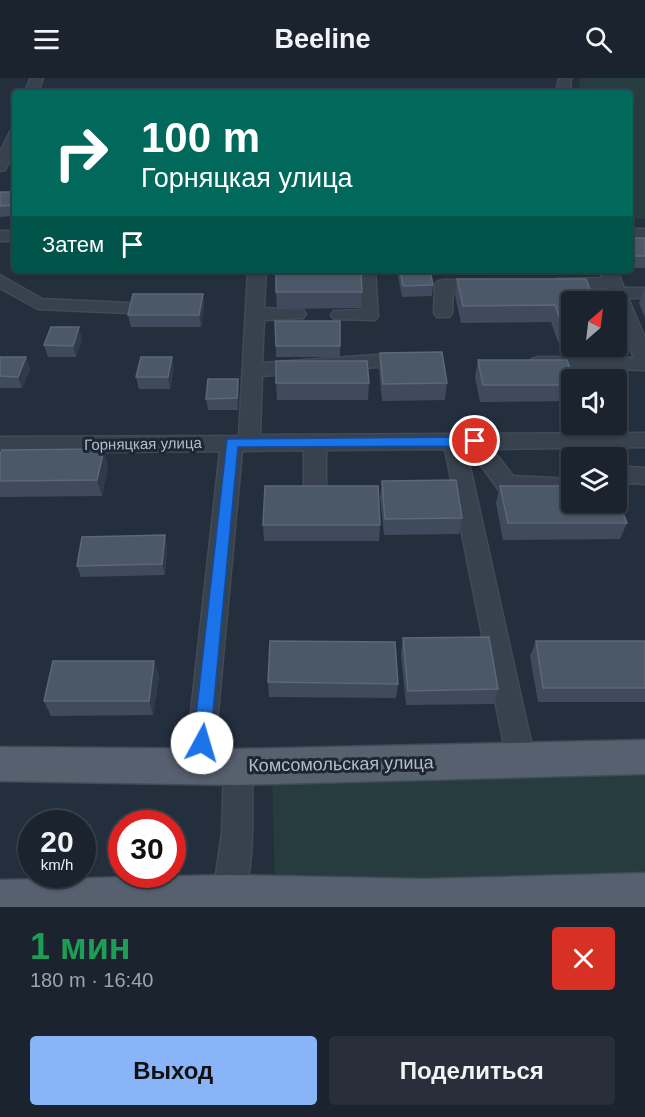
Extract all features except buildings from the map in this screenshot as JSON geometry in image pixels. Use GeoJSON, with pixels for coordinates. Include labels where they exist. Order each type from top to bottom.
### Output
{"type":"FeatureCollection","features":[{"type":"Feature","properties":{"kind":"main road","name":"Комсомольская улица"},"geometry":{"type":"LineString","coordinates":[[0,764],[238,766],[645,757]]}},
{"type":"Feature","properties":{"kind":"main road"},"geometry":{"type":"LineString","coordinates":[[0,900],[229,895],[423,903],[640,898]]}},
{"type":"Feature","properties":{"kind":"street"},"geometry":{"type":"LineString","coordinates":[[0,167],[12,141]]}},
{"type":"Feature","properties":{"kind":"street"},"geometry":{"type":"LineString","coordinates":[[199,766],[240,442],[252,370],[256,273]]}},
{"type":"Feature","properties":{"kind":"street"},"geometry":{"type":"LineString","coordinates":[[340,315],[369,316],[366,273]]}},
{"type":"Feature","properties":{"kind":"street"},"geometry":{"type":"LineString","coordinates":[[0,280],[38,304],[128,308]]}},
{"type":"Feature","properties":{"kind":"street"},"geometry":{"type":"LineString","coordinates":[[519,363],[645,363],[613,282]]}},
{"type":"Feature","properties":{"kind":"street"},"geometry":{"type":"LineString","coordinates":[[546,284],[613,282],[645,293]]}},
{"type":"Feature","properties":{"kind":"street"},"geometry":{"type":"LineString","coordinates":[[442,313],[444,285],[500,285]]}},
{"type":"Feature","properties":{"kind":"street"},"geometry":{"type":"LineString","coordinates":[[255,314],[297,314]]}},
{"type":"Feature","properties":{"kind":"street"},"geometry":{"type":"LineString","coordinates":[[252,370],[390,360]]}},
{"type":"Feature","properties":{"kind":"street","name":"Горняцкая улица"},"geometry":{"type":"LineString","coordinates":[[0,446],[645,440]]}},
{"type":"Feature","properties":{"kind":"street"},"geometry":{"type":"LineString","coordinates":[[464,441],[507,484],[561,486]]}},
{"type":"Feature","properties":{"kind":"street"},"geometry":{"type":"LineString","coordinates":[[464,441],[452,488],[520,760]]}},
{"type":"Feature","properties":{"kind":"street"},"geometry":{"type":"LineString","coordinates":[[315,442],[315,490]]}},
{"type":"Feature","properties":{"kind":"street"},"geometry":{"type":"LineString","coordinates":[[627,476],[645,476]]}},
{"type":"Feature","properties":{"kind":"street"},"geometry":{"type":"LineString","coordinates":[[229,895],[237,833],[238,766]]}},
{"type":"Feature","properties":{"kind":"green space"},"geometry":{"type":"Polygon","coordinates":[[[580,78],[645,78],[645,219],[633,219],[633,90],[578,90],[580,78]]]}},
{"type":"Feature","properties":{"kind":"green space"},"geometry":{"type":"Polygon","coordinates":[[[645,773],[645,880],[275,892],[272,776],[645,773]]]}},
{"type":"Feature","properties":{"kind":"route"},"geometry":{"type":"LineString","coordinates":[[202,743],[232,442],[475,441]]}}]}
